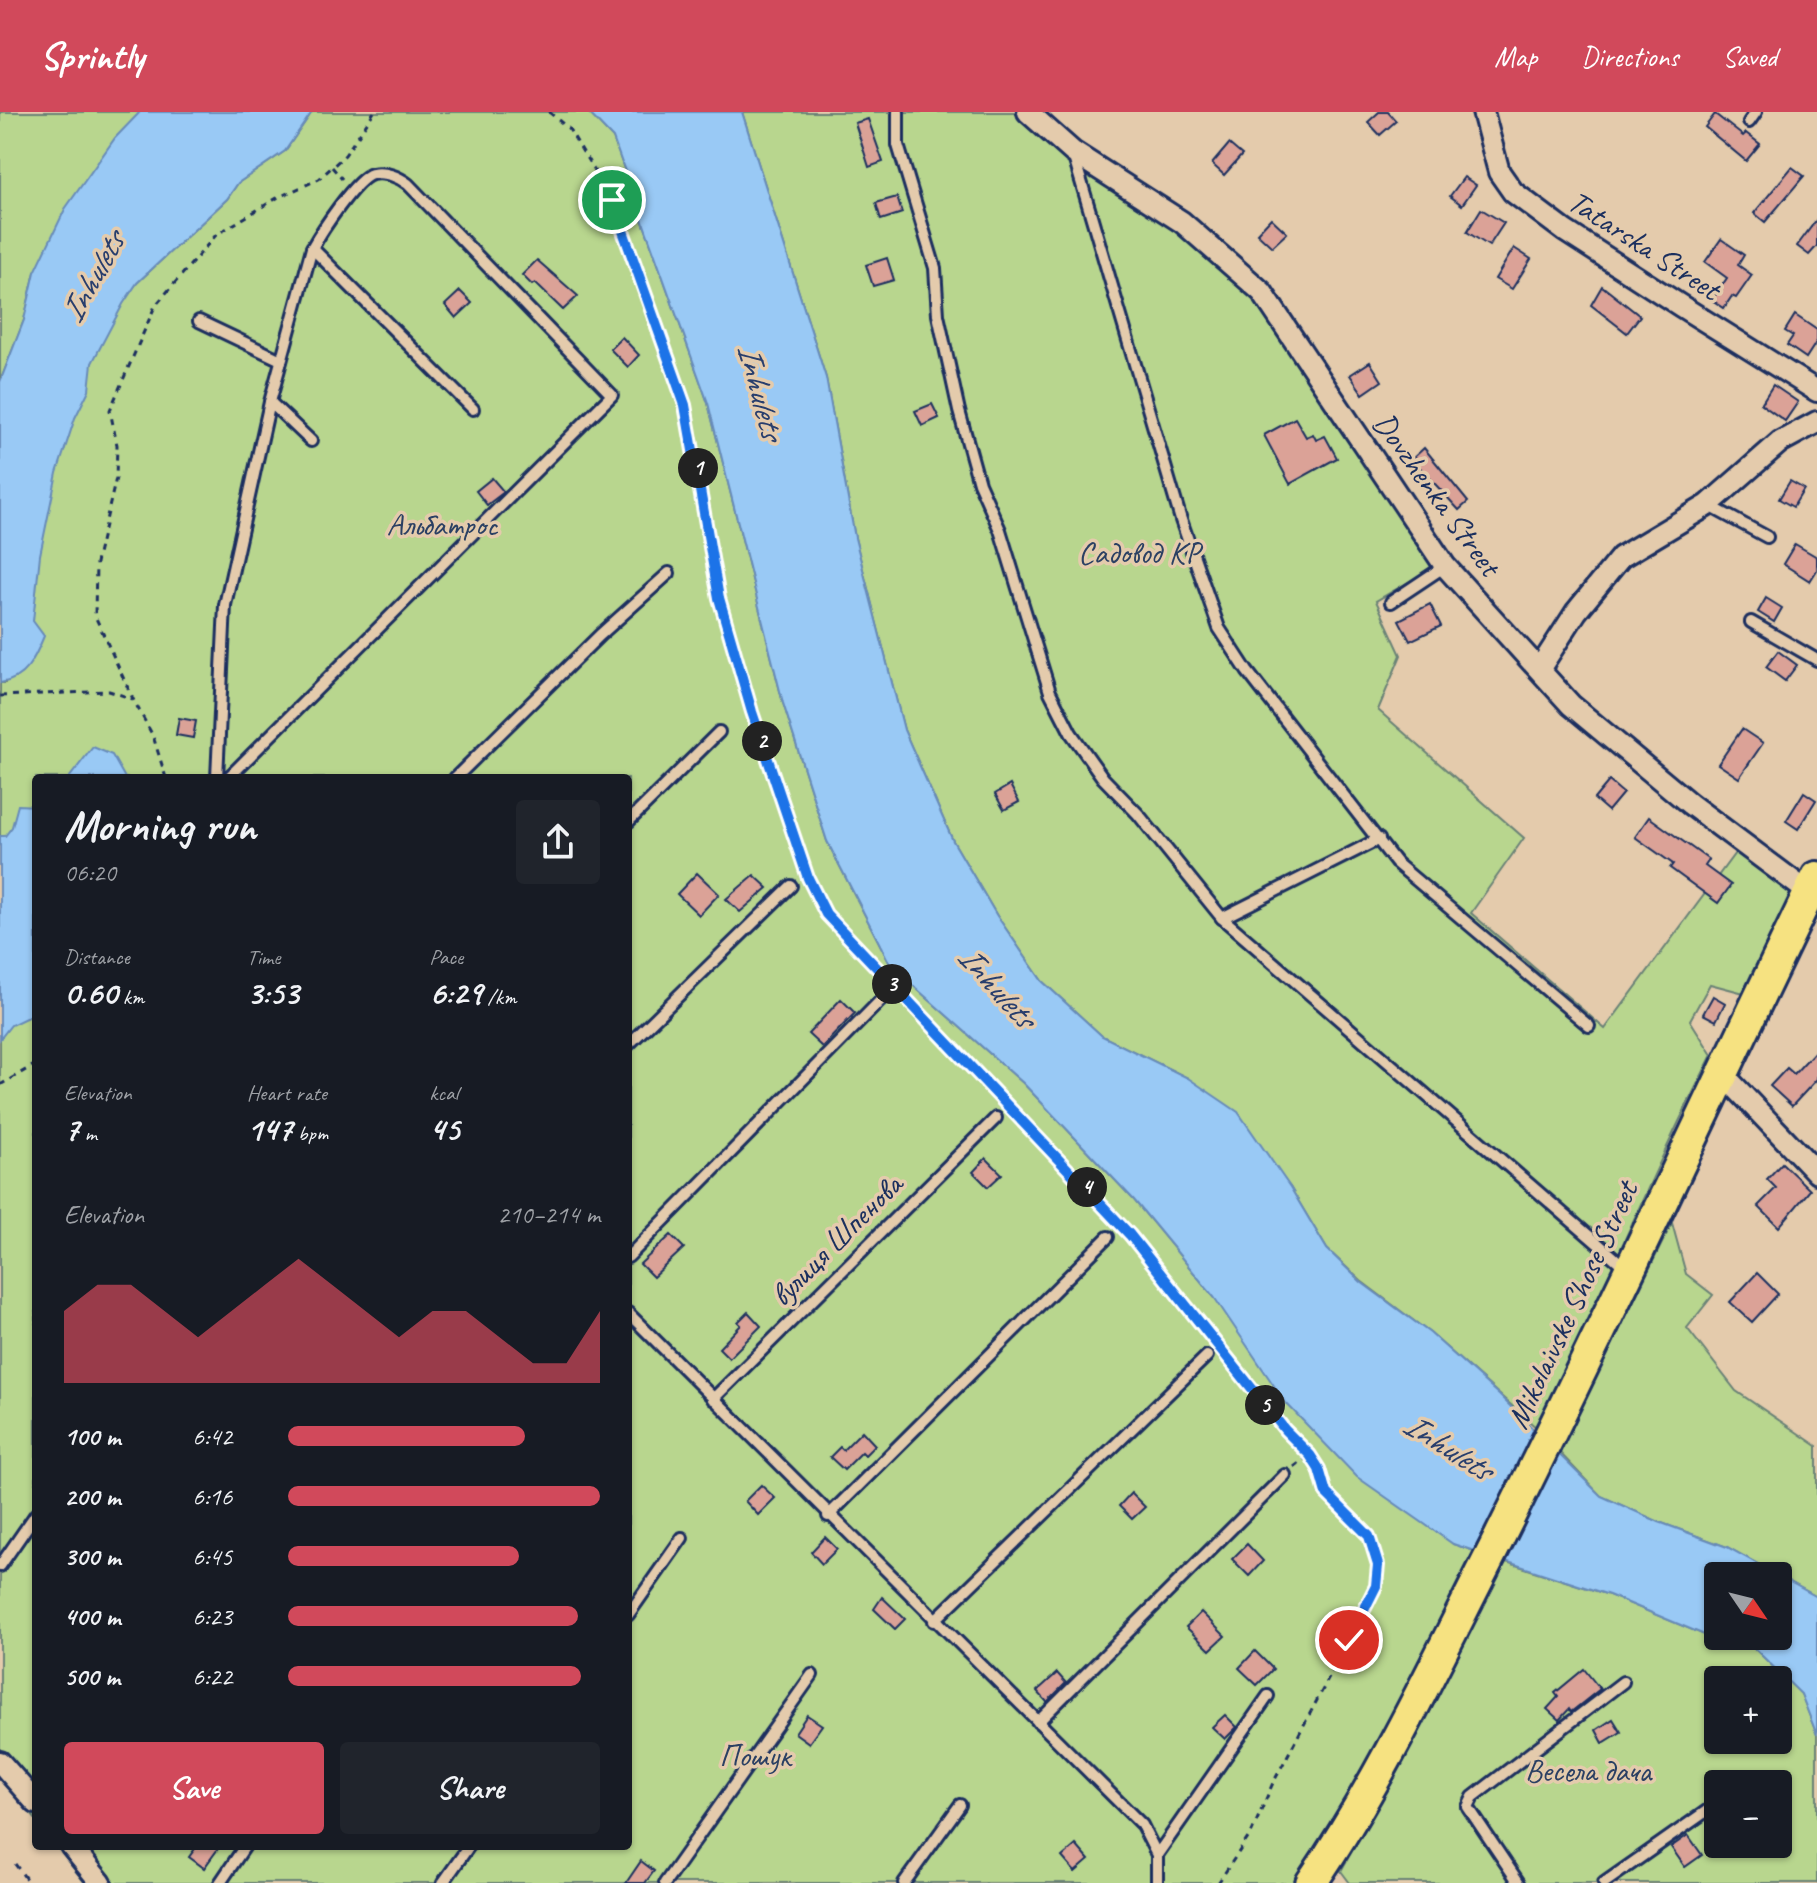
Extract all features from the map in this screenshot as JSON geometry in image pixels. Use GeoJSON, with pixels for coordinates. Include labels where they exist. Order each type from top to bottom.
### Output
{"type":"FeatureCollection","features":[{"type":"Feature","properties":{"kind":"main road","name":"Mikolaivske Shose Street"},"geometry":{"type":"LineString","coordinates":[[1311,1883],[1366,1791],[1584,1370],[1722,1073],[1814,889]]}},
{"type":"Feature","properties":{"kind":"street","name":"Dovzhenka Street"},"geometry":{"type":"LineString","coordinates":[[1028,112],[1073,152],[1182,222],[1262,292],[1445,566],[1571,705],[1608,737],[1814,889]]}},
{"type":"Feature","properties":{"kind":"street","name":"Tatarska Street"},"geometry":{"type":"LineString","coordinates":[[1483,112],[1499,172],[1513,192],[1642,281],[1817,391]]}},
{"type":"Feature","properties":{"kind":"street"},"geometry":{"type":"LineString","coordinates":[[1540,668],[1576,612],[1621,557],[1708,505],[1780,442],[1817,422]]}},
{"type":"Feature","properties":{"kind":"street"},"geometry":{"type":"LineString","coordinates":[[1722,1073],[1817,1173]]}},
{"type":"Feature","properties":{"kind":"street"},"geometry":{"type":"LineString","coordinates":[[0,1762],[32,1798]]}},
{"type":"Feature","properties":{"kind":"street"},"geometry":{"type":"LineString","coordinates":[[74,1850],[101,1883]]}},
{"type":"Feature","properties":{"kind":"lane"},"geometry":{"type":"LineString","coordinates":[[898,112],[898,145],[935,268],[938,315],[979,483],[1000,530],[1050,692],[1071,733],[1103,778],[1138,814],[1222,918],[1629,1271]]}},
{"type":"Feature","properties":{"kind":"lane"},"geometry":{"type":"LineString","coordinates":[[1749,122],[1756,112]]}},
{"type":"Feature","properties":{"kind":"lane"},"geometry":{"type":"LineString","coordinates":[[1073,152],[1181,520],[1219,628],[1247,671],[1396,863],[1589,1026]]}},
{"type":"Feature","properties":{"kind":"lane"},"geometry":{"type":"LineString","coordinates":[[217,774],[225,605],[270,402],[312,248],[329,221],[371,174],[387,174],[400,178],[612,395],[232,774]]}},
{"type":"Feature","properties":{"kind":"lane"},"geometry":{"type":"LineString","coordinates":[[312,248],[473,409]]}},
{"type":"Feature","properties":{"kind":"lane"},"geometry":{"type":"LineString","coordinates":[[199,321],[281,360]]}},
{"type":"Feature","properties":{"kind":"lane"},"geometry":{"type":"LineString","coordinates":[[270,402],[311,441]]}},
{"type":"Feature","properties":{"kind":"lane"},"geometry":{"type":"LineString","coordinates":[[1708,505],[1767,537]]}},
{"type":"Feature","properties":{"kind":"lane"},"geometry":{"type":"LineString","coordinates":[[1391,602],[1445,566]]}},
{"type":"Feature","properties":{"kind":"lane"},"geometry":{"type":"LineString","coordinates":[[459,774],[600,635],[669,573]]}},
{"type":"Feature","properties":{"kind":"lane"},"geometry":{"type":"LineString","coordinates":[[1751,622],[1817,660]]}},
{"type":"Feature","properties":{"kind":"lane"},"geometry":{"type":"LineString","coordinates":[[632,818],[719,732]]}},
{"type":"Feature","properties":{"kind":"lane"},"geometry":{"type":"LineString","coordinates":[[1222,918],[1379,839]]}},
{"type":"Feature","properties":{"kind":"lane"},"geometry":{"type":"LineString","coordinates":[[632,1041],[791,886]]}},
{"type":"Feature","properties":{"kind":"lane"},"geometry":{"type":"LineString","coordinates":[[632,1253],[884,997]]}},
{"type":"Feature","properties":{"kind":"lane","name":"вулиця Шпенова"},"geometry":{"type":"LineString","coordinates":[[713,1399],[996,1118]]}},
{"type":"Feature","properties":{"kind":"lane"},"geometry":{"type":"LineString","coordinates":[[828,1516],[1108,1237]]}},
{"type":"Feature","properties":{"kind":"lane"},"geometry":{"type":"LineString","coordinates":[[632,1317],[828,1516],[1142,1825],[1157,1855],[1157,1883]]}},
{"type":"Feature","properties":{"kind":"lane"},"geometry":{"type":"LineString","coordinates":[[934,1621],[1207,1356]]}},
{"type":"Feature","properties":{"kind":"lane"},"geometry":{"type":"LineString","coordinates":[[1038,1722],[1285,1475]]}},
{"type":"Feature","properties":{"kind":"lane"},"geometry":{"type":"LineString","coordinates":[[0,1566],[32,1520]]}},
{"type":"Feature","properties":{"kind":"lane"},"geometry":{"type":"LineString","coordinates":[[632,1609],[682,1538]]}},
{"type":"Feature","properties":{"kind":"lane"},"geometry":{"type":"LineString","coordinates":[[665,1883],[812,1675]]}},
{"type":"Feature","properties":{"kind":"lane"},"geometry":{"type":"LineString","coordinates":[[1519,1883],[1468,1807],[1473,1797],[1623,1682]]}},
{"type":"Feature","properties":{"kind":"lane"},"geometry":{"type":"LineString","coordinates":[[1157,1855],[1268,1696]]}},
{"type":"Feature","properties":{"kind":"lane"},"geometry":{"type":"LineString","coordinates":[[904,1883],[960,1805]]}},
{"type":"Feature","properties":{"kind":"lane"},"geometry":{"type":"LineString","coordinates":[[1604,1883],[1704,1813]]}},
{"type":"Feature","properties":{"kind":"lane"},"geometry":{"type":"LineString","coordinates":[[220,1883],[242,1850]]}},
{"type":"Feature","properties":{"kind":"lane"},"geometry":{"type":"LineString","coordinates":[[443,1883],[466,1850]]}},
{"type":"Feature","properties":{"kind":"path"},"geometry":{"type":"LineString","coordinates":[[165,774],[153,736],[95,616],[96,563],[116,478],[117,445],[110,410],[155,306],[216,235],[277,198],[319,179],[345,155],[374,112]]}},
{"type":"Feature","properties":{"kind":"path"},"geometry":{"type":"LineString","coordinates":[[549,112],[569,129],[612,200],[685,405],[719,598],[752,712],[808,878],[826,914],[1130,1235],[1285,1430],[1310,1455],[1319,1469],[1326,1493],[1369,1536],[1378,1565],[1376,1586],[1272,1785],[1252,1832],[1218,1883]]}},
{"type":"Feature","properties":{"kind":"path"},"geometry":{"type":"LineString","coordinates":[[0,696],[109,691],[133,699]]}},
{"type":"Feature","properties":{"kind":"path"},"geometry":{"type":"LineString","coordinates":[[0,1085],[32,1066]]}},
{"type":"Feature","properties":{"kind":"path"},"geometry":{"type":"LineString","coordinates":[[1285,1475],[1310,1455]]}},
{"type":"Feature","properties":{"kind":"path"},"geometry":{"type":"LineString","coordinates":[[15,1864],[29,1883]]}},
{"type":"Feature","properties":{"kind":"green space"},"geometry":{"type":"Polygon","coordinates":[[[0,112],[171,112],[35,272],[24,320],[0,382],[0,112]]]}},
{"type":"Feature","properties":{"kind":"green space","name":"Альбатрос"},"geometry":{"type":"Polygon","coordinates":[[[312,112],[588,112],[613,138],[708,403],[783,703],[827,841],[891,966],[1023,1083],[1134,1200],[1214,1297],[1453,1544],[1475,1551],[1311,1883],[85,1883],[59,1850],[632,1850],[632,774],[32,774],[32,820],[0,844],[0,683],[5,683],[17,601],[94,340],[137,283],[227,199],[238,183],[285,151],[312,112]]]}},
{"type":"Feature","properties":{"kind":"green space","name":"Садовод КР"},"geometry":{"type":"Polygon","coordinates":[[[742,112],[1019,112],[1139,200],[1255,294],[1436,566],[1376,601],[1401,655],[1378,710],[1524,838],[1471,913],[1605,1029],[1738,849],[1795,894],[1744,993],[1710,984],[1690,1020],[1712,1055],[1538,1429],[1430,1333],[1361,1281],[1327,1249],[1290,1187],[1188,1078],[1102,1036],[1042,981],[997,916],[953,841],[904,730],[855,538],[826,378],[742,112]]]}},
{"type":"Feature","properties":{"kind":"green space"},"geometry":{"type":"Polygon","coordinates":[[[32,1007],[32,1815],[0,1776],[0,1020],[32,1007]]]}},
{"type":"Feature","properties":{"kind":"green space"},"geometry":{"type":"Polygon","coordinates":[[[1672,1223],[1686,1274],[1713,1295],[1687,1328],[1736,1391],[1817,1446],[1817,1597],[1792,1583],[1792,1562],[1754,1562],[1727,1547],[1601,1496],[1559,1452],[1672,1223]]]}},
{"type":"Feature","properties":{"kind":"green space","name":"Весела дача"},"geometry":{"type":"Polygon","coordinates":[[[1503,1561],[1609,1595],[1704,1635],[1704,1650],[1756,1650],[1772,1666],[1704,1666],[1704,1754],[1792,1754],[1792,1685],[1801,1694],[1817,1735],[1817,1883],[1350,1883],[1341,1871],[1503,1561]]]}},
{"type":"Feature","properties":{"kind":"water","name":"Inhulets"},"geometry":{"type":"Polygon","coordinates":[[[140,112],[312,112],[285,151],[238,183],[227,199],[137,283],[123,304],[92,363],[89,390],[75,418],[57,473],[40,555],[33,621],[44,636],[23,673],[0,683],[0,382],[24,320],[35,272],[65,209],[115,138],[140,112]]]}},
{"type":"Feature","properties":{"kind":"water","name":"Inhulets"},"geometry":{"type":"Polygon","coordinates":[[[588,112],[742,112],[826,378],[855,538],[904,730],[953,841],[997,916],[1042,981],[1102,1036],[1188,1078],[1238,1112],[1290,1187],[1327,1249],[1361,1282],[1430,1333],[1499,1395],[1601,1496],[1727,1547],[1754,1562],[1704,1562],[1704,1635],[1609,1595],[1453,1544],[1357,1477],[1285,1402],[1214,1297],[1134,1200],[1023,1083],[891,966],[827,841],[783,703],[708,403],[613,138],[588,112]]]}},
{"type":"Feature","properties":{"kind":"water"},"geometry":{"type":"Polygon","coordinates":[[[93,747],[112,755],[123,774],[72,774],[93,747]]]}},
{"type":"Feature","properties":{"kind":"water"},"geometry":{"type":"Polygon","coordinates":[[[18,805],[32,806],[32,1015],[11,1025],[0,1039],[0,836],[5,836],[12,827],[18,805]]]}},
{"type":"Feature","properties":{"kind":"water"},"geometry":{"type":"Polygon","coordinates":[[[1792,1583],[1817,1597],[1817,1735],[1801,1694],[1792,1685],[1792,1666],[1772,1666],[1756,1650],[1792,1650],[1792,1583]]]}},
{"type":"Feature","properties":{"kind":"building"},"geometry":{"type":"Polygon","coordinates":[[[1379,112],[1388,112],[1396,121],[1380,135],[1368,122],[1379,112]]]}},
{"type":"Feature","properties":{"kind":"building"},"geometry":{"type":"Polygon","coordinates":[[[1715,114],[1743,136],[1746,133],[1760,144],[1746,161],[1705,127],[1715,114]]]}},
{"type":"Feature","properties":{"kind":"building"},"geometry":{"type":"Polygon","coordinates":[[[868,119],[883,162],[869,167],[855,123],[868,119]]]}},
{"type":"Feature","properties":{"kind":"building"},"geometry":{"type":"Polygon","coordinates":[[[1229,144],[1242,155],[1224,175],[1212,164],[1229,144]]]}},
{"type":"Feature","properties":{"kind":"building"},"geometry":{"type":"Polygon","coordinates":[[[1792,167],[1804,176],[1765,222],[1754,213],[1792,167]]]}},
{"type":"Feature","properties":{"kind":"building"},"geometry":{"type":"Polygon","coordinates":[[[1464,177],[1476,185],[1462,205],[1450,196],[1464,177]]]}},
{"type":"Feature","properties":{"kind":"building"},"geometry":{"type":"Polygon","coordinates":[[[897,197],[902,213],[881,220],[876,203],[897,197]]]}},
{"type":"Feature","properties":{"kind":"building"},"geometry":{"type":"Polygon","coordinates":[[[1481,209],[1504,223],[1489,246],[1467,232],[1481,209]]]}},
{"type":"Feature","properties":{"kind":"building"},"geometry":{"type":"Polygon","coordinates":[[[1271,218],[1287,233],[1272,247],[1257,233],[1271,218]]]}},
{"type":"Feature","properties":{"kind":"building"},"geometry":{"type":"Polygon","coordinates":[[[1817,219],[1817,246],[1809,255],[1797,246],[1817,219]]]}},
{"type":"Feature","properties":{"kind":"building"},"geometry":{"type":"Polygon","coordinates":[[[1721,239],[1744,255],[1738,265],[1752,275],[1736,298],[1732,296],[1724,308],[1712,300],[1727,278],[1705,262],[1721,239]]]}},
{"type":"Feature","properties":{"kind":"building"},"geometry":{"type":"Polygon","coordinates":[[[1514,248],[1531,259],[1512,289],[1495,279],[1514,248]]]}},
{"type":"Feature","properties":{"kind":"building"},"geometry":{"type":"Polygon","coordinates":[[[887,258],[894,280],[873,286],[866,265],[887,258]]]}},
{"type":"Feature","properties":{"kind":"building"},"geometry":{"type":"Polygon","coordinates":[[[537,260],[578,296],[563,310],[522,275],[537,260]]]}},
{"type":"Feature","properties":{"kind":"building"},"geometry":{"type":"Polygon","coordinates":[[[1602,286],[1640,316],[1627,333],[1591,305],[1602,286]]]}},
{"type":"Feature","properties":{"kind":"building"},"geometry":{"type":"Polygon","coordinates":[[[460,291],[472,303],[456,318],[445,305],[460,291]]]}},
{"type":"Feature","properties":{"kind":"building"},"geometry":{"type":"Polygon","coordinates":[[[1795,315],[1817,330],[1817,341],[1806,358],[1787,345],[1793,336],[1785,331],[1795,315]]]}},
{"type":"Feature","properties":{"kind":"building"},"geometry":{"type":"Polygon","coordinates":[[[622,337],[639,355],[628,367],[610,349],[622,337]]]}},
{"type":"Feature","properties":{"kind":"building"},"geometry":{"type":"Polygon","coordinates":[[[1370,362],[1382,381],[1363,394],[1350,375],[1370,362]]]}},
{"type":"Feature","properties":{"kind":"building"},"geometry":{"type":"Polygon","coordinates":[[[1773,385],[1798,402],[1785,421],[1761,404],[1773,385]]]}},
{"type":"Feature","properties":{"kind":"building"},"geometry":{"type":"Polygon","coordinates":[[[932,404],[939,418],[922,426],[915,411],[932,404]]]}},
{"type":"Feature","properties":{"kind":"building"},"geometry":{"type":"Polygon","coordinates":[[[1295,418],[1306,437],[1313,434],[1316,440],[1325,436],[1337,458],[1290,484],[1264,435],[1295,418]]]}},
{"type":"Feature","properties":{"kind":"building"},"geometry":{"type":"Polygon","coordinates":[[[1424,448],[1468,502],[1459,510],[1412,459],[1424,448]]]}},
{"type":"Feature","properties":{"kind":"building"},"geometry":{"type":"Polygon","coordinates":[[[492,478],[504,492],[487,505],[476,491],[492,478]]]}},
{"type":"Feature","properties":{"kind":"building"},"geometry":{"type":"Polygon","coordinates":[[[1790,481],[1804,489],[1793,507],[1779,499],[1790,481]]]}},
{"type":"Feature","properties":{"kind":"building"},"geometry":{"type":"Polygon","coordinates":[[[1795,544],[1817,557],[1817,570],[1810,581],[1783,564],[1795,544]]]}},
{"type":"Feature","properties":{"kind":"building"},"geometry":{"type":"Polygon","coordinates":[[[1766,598],[1782,608],[1774,622],[1758,612],[1766,598]]]}},
{"type":"Feature","properties":{"kind":"building"},"geometry":{"type":"Polygon","coordinates":[[[1430,604],[1441,626],[1410,641],[1399,620],[1430,604]]]}},
{"type":"Feature","properties":{"kind":"building"},"geometry":{"type":"Polygon","coordinates":[[[1778,651],[1797,665],[1785,681],[1766,667],[1778,651]]]}},
{"type":"Feature","properties":{"kind":"building"},"geometry":{"type":"Polygon","coordinates":[[[179,718],[196,721],[193,738],[176,735],[179,718]]]}},
{"type":"Feature","properties":{"kind":"building"},"geometry":{"type":"Polygon","coordinates":[[[1742,729],[1763,743],[1739,778],[1718,764],[1742,729]]]}},
{"type":"Feature","properties":{"kind":"building"},"geometry":{"type":"Polygon","coordinates":[[[1609,781],[1623,793],[1608,811],[1594,799],[1609,781]]]}},
{"type":"Feature","properties":{"kind":"building"},"geometry":{"type":"Polygon","coordinates":[[[1010,785],[1019,802],[1004,810],[995,794],[1010,785]]]}},
{"type":"Feature","properties":{"kind":"building"},"geometry":{"type":"Polygon","coordinates":[[[1804,792],[1816,800],[1798,829],[1786,821],[1804,792]]]}},
{"type":"Feature","properties":{"kind":"building"},"geometry":{"type":"Polygon","coordinates":[[[1649,817],[1709,860],[1705,866],[1731,885],[1718,903],[1670,868],[1673,864],[1635,837],[1649,817]]]}},
{"type":"Feature","properties":{"kind":"building"},"geometry":{"type":"Polygon","coordinates":[[[697,873],[719,894],[699,915],[677,894],[697,873]]]}},
{"type":"Feature","properties":{"kind":"building"},"geometry":{"type":"Polygon","coordinates":[[[754,875],[768,888],[740,912],[726,899],[754,875]]]}},
{"type":"Feature","properties":{"kind":"building"},"geometry":{"type":"Polygon","coordinates":[[[1713,996],[1725,1003],[1716,1021],[1703,1014],[1713,996]]]}},
{"type":"Feature","properties":{"kind":"building"},"geometry":{"type":"Polygon","coordinates":[[[841,999],[855,1013],[822,1047],[808,1034],[841,999]]]}},
{"type":"Feature","properties":{"kind":"building"},"geometry":{"type":"Polygon","coordinates":[[[1817,1049],[1817,1079],[1792,1106],[1770,1086],[1787,1068],[1794,1074],[1817,1049]]]}},
{"type":"Feature","properties":{"kind":"building"},"geometry":{"type":"Polygon","coordinates":[[[986,1158],[1002,1174],[988,1187],[973,1172],[986,1158]]]}},
{"type":"Feature","properties":{"kind":"building"},"geometry":{"type":"Polygon","coordinates":[[[1782,1163],[1810,1190],[1779,1227],[1758,1206],[1776,1188],[1767,1179],[1782,1163]]]}},
{"type":"Feature","properties":{"kind":"building"},"geometry":{"type":"Polygon","coordinates":[[[671,1235],[684,1248],[653,1277],[640,1264],[671,1235]]]}},
{"type":"Feature","properties":{"kind":"building"},"geometry":{"type":"Polygon","coordinates":[[[1757,1273],[1778,1294],[1752,1322],[1730,1302],[1757,1273]]]}},
{"type":"Feature","properties":{"kind":"building"},"geometry":{"type":"Polygon","coordinates":[[[748,1312],[761,1326],[729,1358],[719,1348],[741,1325],[738,1322],[748,1312]]]}},
{"type":"Feature","properties":{"kind":"building"},"geometry":{"type":"Polygon","coordinates":[[[862,1431],[875,1445],[865,1455],[862,1452],[844,1470],[830,1457],[840,1447],[843,1450],[862,1431]]]}},
{"type":"Feature","properties":{"kind":"building"},"geometry":{"type":"Polygon","coordinates":[[[761,1485],[775,1498],[758,1515],[745,1501],[761,1485]]]}},
{"type":"Feature","properties":{"kind":"building"},"geometry":{"type":"Polygon","coordinates":[[[1131,1493],[1145,1507],[1132,1519],[1119,1506],[1131,1493]]]}},
{"type":"Feature","properties":{"kind":"building"},"geometry":{"type":"Polygon","coordinates":[[[825,1537],[837,1549],[822,1564],[811,1552],[825,1537]]]}},
{"type":"Feature","properties":{"kind":"building"},"geometry":{"type":"Polygon","coordinates":[[[1247,1544],[1263,1561],[1249,1576],[1232,1559],[1247,1544]]]}},
{"type":"Feature","properties":{"kind":"building"},"geometry":{"type":"Polygon","coordinates":[[[882,1597],[905,1619],[895,1629],[874,1609],[882,1597]]]}},
{"type":"Feature","properties":{"kind":"building"},"geometry":{"type":"Polygon","coordinates":[[[1201,1612],[1225,1636],[1210,1650],[1186,1627],[1201,1612]]]}},
{"type":"Feature","properties":{"kind":"building"},"geometry":{"type":"Polygon","coordinates":[[[1255,1651],[1273,1669],[1257,1685],[1239,1668],[1255,1651]]]}},
{"type":"Feature","properties":{"kind":"building"},"geometry":{"type":"Polygon","coordinates":[[[1584,1669],[1600,1689],[1571,1712],[1569,1709],[1559,1720],[1547,1709],[1558,1697],[1555,1693],[1584,1669]]]}},
{"type":"Feature","properties":{"kind":"building"},"geometry":{"type":"Polygon","coordinates":[[[1057,1673],[1066,1683],[1047,1702],[1037,1691],[1057,1673]]]}},
{"type":"Feature","properties":{"kind":"building"},"geometry":{"type":"Polygon","coordinates":[[[807,1715],[822,1725],[809,1743],[795,1733],[807,1715]]]}},
{"type":"Feature","properties":{"kind":"building"},"geometry":{"type":"Polygon","coordinates":[[[1225,1715],[1237,1727],[1225,1739],[1212,1727],[1225,1715]]]}},
{"type":"Feature","properties":{"kind":"building"},"geometry":{"type":"Polygon","coordinates":[[[1613,1719],[1621,1732],[1603,1743],[1596,1730],[1613,1719]]]}},
{"type":"Feature","properties":{"kind":"building"},"geometry":{"type":"Polygon","coordinates":[[[1688,1835],[1702,1855],[1685,1867],[1671,1847],[1688,1835]]]}},
{"type":"Feature","properties":{"kind":"building"},"geometry":{"type":"Polygon","coordinates":[[[1076,1845],[1089,1860],[1075,1872],[1062,1857],[1076,1845]]]}},
{"type":"Feature","properties":{"kind":"building"},"geometry":{"type":"Polygon","coordinates":[[[194,1850],[217,1850],[204,1868],[189,1857],[194,1850]]]}},
{"type":"Feature","properties":{"kind":"building"},"geometry":{"type":"Polygon","coordinates":[[[641,1861],[654,1871],[645,1883],[626,1883],[641,1861]]]}},
{"type":"Feature","properties":{"kind":"route"},"geometry":{"type":"LineString","coordinates":[[612,200],[685,405],[719,598],[752,712],[808,878],[826,914],[967,1064],[1063,1160],[1130,1235],[1285,1430],[1310,1455],[1319,1469],[1326,1493],[1369,1536],[1378,1565],[1376,1586],[1349,1640]]}},
{"type":"Feature","properties":{"kind":"park label","name":"Пошук"},"geometry":{"type":"Point","coordinates":[755,1755]}}]}
